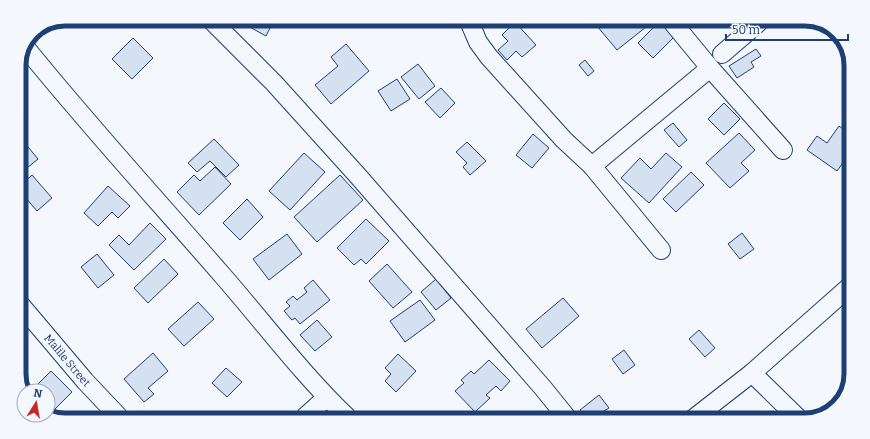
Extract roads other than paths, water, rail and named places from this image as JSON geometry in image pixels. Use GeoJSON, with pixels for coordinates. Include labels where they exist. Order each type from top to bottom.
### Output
{"type":"FeatureCollection","features":[{"type":"Feature","properties":{"kind":"street"},"geometry":{"type":"LineString","coordinates":[[217,26],[274,83],[358,176],[563,413]]}},
{"type":"Feature","properties":{"kind":"street"},"geometry":{"type":"LineString","coordinates":[[471,26],[478,42],[489,57],[564,140],[592,166],[662,250]]}},
{"type":"Feature","properties":{"kind":"street"},"geometry":{"type":"LineString","coordinates":[[675,26],[710,68],[784,150]]}},
{"type":"Feature","properties":{"kind":"street"},"geometry":{"type":"LineString","coordinates":[[722,54],[755,26]]}},
{"type":"Feature","properties":{"kind":"street"},"geometry":{"type":"LineString","coordinates":[[29,51],[98,134],[239,294],[326,398],[343,413]]}},
{"type":"Feature","properties":{"kind":"street"},"geometry":{"type":"LineString","coordinates":[[592,166],[710,68]]}},
{"type":"Feature","properties":{"kind":"street"},"geometry":{"type":"LineString","coordinates":[[701,413],[752,373],[844,292]]}},
{"type":"Feature","properties":{"kind":"street","name":"Malile Street"},"geometry":{"type":"LineString","coordinates":[[26,311],[85,381],[115,413]]}},
{"type":"Feature","properties":{"kind":"street"},"geometry":{"type":"LineString","coordinates":[[752,373],[793,413]]}},
{"type":"Feature","properties":{"kind":"street"},"geometry":{"type":"LineString","coordinates":[[309,413],[326,398]]}}]}
